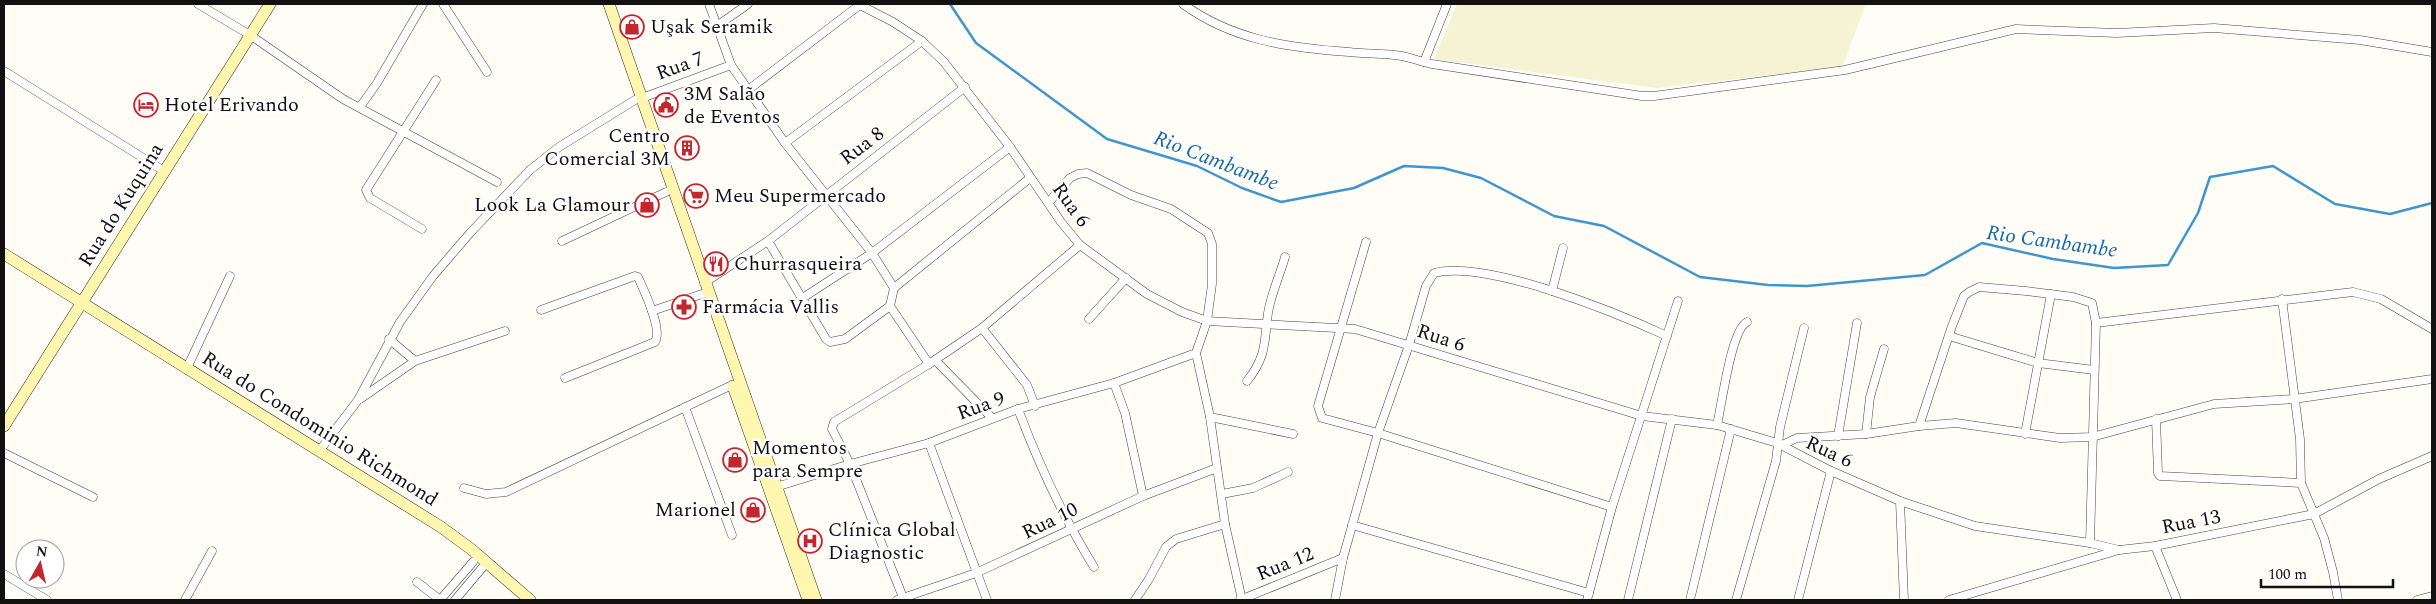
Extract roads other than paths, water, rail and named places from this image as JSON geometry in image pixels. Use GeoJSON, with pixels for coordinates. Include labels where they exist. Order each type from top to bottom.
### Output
{"type":"FeatureCollection","features":[{"type":"Feature","properties":{"kind":"main road","name":"Rua do Kuquina"},"geometry":{"type":"LineString","coordinates":[[4,426],[8,410],[82,303],[270,4]]}},
{"type":"Feature","properties":{"kind":"main road"},"geometry":{"type":"LineString","coordinates":[[602,4],[638,99],[703,289],[732,385],[808,600]]}},
{"type":"Feature","properties":{"kind":"main road"},"geometry":{"type":"LineString","coordinates":[[609,4],[666,192],[816,600]]}},
{"type":"Feature","properties":{"kind":"main road","name":"Rua do Condominio Richmond"},"geometry":{"type":"LineString","coordinates":[[4,254],[441,527],[488,568],[530,600]]}},
{"type":"Feature","properties":{"kind":"street"},"geometry":{"type":"LineString","coordinates":[[198,4],[250,35],[343,99],[497,182]]}},
{"type":"Feature","properties":{"kind":"street"},"geometry":{"type":"LineString","coordinates":[[360,107],[377,83],[424,4]]}},
{"type":"Feature","properties":{"kind":"street"},"geometry":{"type":"LineString","coordinates":[[443,4],[487,72]]}},
{"type":"Feature","properties":{"kind":"street"},"geometry":{"type":"LineString","coordinates":[[709,4],[731,65],[785,143],[872,253],[894,288]]}},
{"type":"Feature","properties":{"kind":"street"},"geometry":{"type":"LineString","coordinates":[[717,26],[748,4]]}},
{"type":"Feature","properties":{"kind":"street"},"geometry":{"type":"LineString","coordinates":[[748,90],[860,4]]}},
{"type":"Feature","properties":{"kind":"street","name":"Rua 6"},"geometry":{"type":"LineString","coordinates":[[860,4],[922,41],[965,88],[1010,147],[1061,222],[1080,245],[1162,302],[1207,321],[1268,326],[1354,329],[1642,416],[1717,425],[1780,444],[1830,471],[1900,501],[1975,526],[2090,543],[2119,550]]}},
{"type":"Feature","properties":{"kind":"street"},"geometry":{"type":"LineString","coordinates":[[1183,4],[1200,16],[1220,26],[1262,41],[1300,49],[1397,56],[1424,62],[1648,96],[1845,70],[2016,29],[2118,33],[2214,28],[2360,40],[2432,52]]}},
{"type":"Feature","properties":{"kind":"street"},"geometry":{"type":"LineString","coordinates":[[1424,62],[1447,4]]}},
{"type":"Feature","properties":{"kind":"street"},"geometry":{"type":"LineString","coordinates":[[785,143],[922,41]]}},
{"type":"Feature","properties":{"kind":"street","name":"Rua 7"},"geometry":{"type":"LineString","coordinates":[[358,400],[389,339],[433,276],[530,170],[559,147],[638,99],[731,65]]}},
{"type":"Feature","properties":{"kind":"street"},"geometry":{"type":"LineString","coordinates":[[4,71],[164,171]]}},
{"type":"Feature","properties":{"kind":"street"},"geometry":{"type":"LineString","coordinates":[[422,229],[366,194],[368,185],[436,80]]}},
{"type":"Feature","properties":{"kind":"street","name":"Rua 8"},"geometry":{"type":"LineString","coordinates":[[652,311],[703,289],[965,88]]}},
{"type":"Feature","properties":{"kind":"street"},"geometry":{"type":"LineString","coordinates":[[801,299],[872,253],[1010,147]]}},
{"type":"Feature","properties":{"kind":"street"},"geometry":{"type":"LineString","coordinates":[[1048,202],[1070,178],[1078,174],[1087,173],[1131,195],[1171,209],[1208,233],[1211,238],[1213,252],[1207,321],[1196,353],[1210,417],[1225,524],[1241,600]]}},
{"type":"Feature","properties":{"kind":"street"},"geometry":{"type":"LineString","coordinates":[[768,240],[826,340],[835,343],[845,339],[890,306],[894,288],[1030,178]]}},
{"type":"Feature","properties":{"kind":"street"},"geometry":{"type":"LineString","coordinates":[[562,241],[666,192]]}},
{"type":"Feature","properties":{"kind":"street"},"geometry":{"type":"LineString","coordinates":[[1366,242],[1318,406],[1322,418],[1378,433],[1612,507]]}},
{"type":"Feature","properties":{"kind":"street"},"geometry":{"type":"LineString","coordinates":[[901,599],[850,464],[832,429],[834,422],[932,362],[982,328],[1080,245]]}},
{"type":"Feature","properties":{"kind":"street"},"geometry":{"type":"LineString","coordinates":[[1552,291],[1563,248]]}},
{"type":"Feature","properties":{"kind":"street"},"geometry":{"type":"LineString","coordinates":[[1247,381],[1259,366],[1268,326],[1268,311],[1285,257]]}},
{"type":"Feature","properties":{"kind":"street"},"geometry":{"type":"LineString","coordinates":[[1335,600],[1343,558],[1378,433],[1409,345],[1426,286],[1434,272],[1457,270],[1481,273],[1552,291],[1628,319],[1667,336]]}},
{"type":"Feature","properties":{"kind":"street"},"geometry":{"type":"LineString","coordinates":[[187,368],[230,276]]}},
{"type":"Feature","properties":{"kind":"street"},"geometry":{"type":"LineString","coordinates":[[541,310],[635,276],[638,277],[652,311],[657,333],[655,342],[565,378]]}},
{"type":"Feature","properties":{"kind":"street"},"geometry":{"type":"LineString","coordinates":[[1089,319],[1126,278]]}},
{"type":"Feature","properties":{"kind":"street"},"geometry":{"type":"LineString","coordinates":[[1919,426],[1948,336],[1964,296],[1973,289],[1978,287],[2051,294],[2073,297],[2092,303],[2096,322],[2090,543]]}},
{"type":"Feature","properties":{"kind":"street"},"geometry":{"type":"LineString","coordinates":[[2096,322],[2353,292],[2381,299],[2432,329]]}},
{"type":"Feature","properties":{"kind":"street"},"geometry":{"type":"LineString","coordinates":[[2025,434],[2051,294]]}},
{"type":"Feature","properties":{"kind":"street"},"geometry":{"type":"LineString","coordinates":[[2282,299],[2300,439],[2301,483],[2331,564],[2338,600]]}},
{"type":"Feature","properties":{"kind":"street"},"geometry":{"type":"LineString","coordinates":[[1352,525],[1588,597],[1612,507],[1678,301]]}},
{"type":"Feature","properties":{"kind":"street"},"geometry":{"type":"LineString","coordinates":[[890,306],[932,362],[992,418]]}},
{"type":"Feature","properties":{"kind":"street"},"geometry":{"type":"LineString","coordinates":[[1717,425],[1731,354],[1740,328],[1747,322]]}},
{"type":"Feature","properties":{"kind":"street"},"geometry":{"type":"LineString","coordinates":[[1838,436],[1857,323]]}},
{"type":"Feature","properties":{"kind":"street"},"geometry":{"type":"LineString","coordinates":[[982,328],[1027,385],[1035,406]]}},
{"type":"Feature","properties":{"kind":"street"},"geometry":{"type":"LineString","coordinates":[[1736,600],[1776,461],[1804,328]]}},
{"type":"Feature","properties":{"kind":"street"},"geometry":{"type":"LineString","coordinates":[[320,450],[358,400],[415,361],[505,331]]}},
{"type":"Feature","properties":{"kind":"street"},"geometry":{"type":"LineString","coordinates":[[1948,336],[2038,363],[2094,370]]}},
{"type":"Feature","properties":{"kind":"street"},"geometry":{"type":"LineString","coordinates":[[389,339],[415,361]]}},
{"type":"Feature","properties":{"kind":"street"},"geometry":{"type":"LineString","coordinates":[[1866,434],[1870,397],[1884,349]]}},
{"type":"Feature","properties":{"kind":"street","name":"Rua 9"},"geometry":{"type":"LineString","coordinates":[[776,487],[850,464],[929,443],[992,418],[1114,383],[1196,353]]}},
{"type":"Feature","properties":{"kind":"street"},"geometry":{"type":"LineString","coordinates":[[1780,444],[1797,438],[1866,434],[1919,426],[1970,424],[2060,438],[2092,437],[2156,418],[2214,404],[2294,399],[2432,378]]}},
{"type":"Feature","properties":{"kind":"street"},"geometry":{"type":"LineString","coordinates":[[1114,383],[1125,413],[1143,496]]}},
{"type":"Feature","properties":{"kind":"street"},"geometry":{"type":"LineString","coordinates":[[464,488],[486,494],[506,492],[732,385]]}},
{"type":"Feature","properties":{"kind":"street"},"geometry":{"type":"LineString","coordinates":[[685,407],[732,535]]}},
{"type":"Feature","properties":{"kind":"street"},"geometry":{"type":"LineString","coordinates":[[1018,410],[1040,468],[1070,529],[1094,567]]}},
{"type":"Feature","properties":{"kind":"street"},"geometry":{"type":"LineString","coordinates":[[1210,417],[1293,434]]}},
{"type":"Feature","properties":{"kind":"street"},"geometry":{"type":"LineString","coordinates":[[2156,418],[2158,473],[2160,476],[2301,483]]}},
{"type":"Feature","properties":{"kind":"street"},"geometry":{"type":"LineString","coordinates":[[1628,600],[1672,419]]}},
{"type":"Feature","properties":{"kind":"street"},"geometry":{"type":"LineString","coordinates":[[1690,600],[1731,429]]}},
{"type":"Feature","properties":{"kind":"street"},"geometry":{"type":"LineString","coordinates":[[929,443],[987,600]]}},
{"type":"Feature","properties":{"kind":"street"},"geometry":{"type":"LineString","coordinates":[[4,452],[93,496]]}},
{"type":"Feature","properties":{"kind":"street","name":"Rua 13"},"geometry":{"type":"LineString","coordinates":[[1949,600],[2119,550],[2155,546],[2314,514],[2378,479],[2432,456]]}},
{"type":"Feature","properties":{"kind":"street","name":"Rua 10"},"geometry":{"type":"LineString","coordinates":[[901,599],[976,573],[1143,496],[1217,468]]}},
{"type":"Feature","properties":{"kind":"street"},"geometry":{"type":"LineString","coordinates":[[1798,600],[1830,471]]}},
{"type":"Feature","properties":{"kind":"street"},"geometry":{"type":"LineString","coordinates":[[1222,494],[1252,488],[1288,472]]}},
{"type":"Feature","properties":{"kind":"street"},"geometry":{"type":"LineString","coordinates":[[1900,501],[1904,600]]}},
{"type":"Feature","properties":{"kind":"street"},"geometry":{"type":"LineString","coordinates":[[1135,600],[1149,579],[1166,546],[1176,539],[1225,524]]}},
{"type":"Feature","properties":{"kind":"street"},"geometry":{"type":"LineString","coordinates":[[2155,546],[2177,600]]}},
{"type":"Feature","properties":{"kind":"street"},"geometry":{"type":"LineString","coordinates":[[185,600],[212,551]]}},
{"type":"Feature","properties":{"kind":"street","name":"Rua 12"},"geometry":{"type":"LineString","coordinates":[[1241,600],[1343,558]]}},
{"type":"Feature","properties":{"kind":"street"},"geometry":{"type":"LineString","coordinates":[[417,582],[440,600],[473,562]]}},
{"type":"Feature","properties":{"kind":"street"},"geometry":{"type":"LineString","coordinates":[[455,600],[488,568]]}},
{"type":"Feature","properties":{"kind":"street"},"geometry":{"type":"LineString","coordinates":[[4,574],[47,600]]}},
{"type":"Feature","properties":{"kind":"street"},"geometry":{"type":"LineString","coordinates":[[2417,600],[2432,596]]}},
{"type":"Feature","properties":{"kind":"waterway","name":"Rio Cambambe"},"geometry":{"type":"LineString","coordinates":[[950,4],[976,43],[1107,139],[1197,166],[1242,188],[1281,202],[1354,188],[1404,166],[1443,168],[1481,178],[1554,216],[1604,226],[1700,277],[1768,285],[1807,286],[1925,275],[1982,243],[2053,259],[2114,268],[2168,265],[2198,213],[2210,177],[2273,166],[2335,204],[2390,214],[2432,203]]}},
{"type":"Feature","properties":{"kind":"place","name":"Uşak Seramik"},"geometry":{"type":"Point","coordinates":[632,27]}},
{"type":"Feature","properties":{"kind":"place","name":"Hotel Erivando"},"geometry":{"type":"Point","coordinates":[146,105]}},
{"type":"Feature","properties":{"kind":"place","name":"3M Salão de Eventos"},"geometry":{"type":"Point","coordinates":[666,105]}},
{"type":"Feature","properties":{"kind":"place","name":"Centro Comercial 3M"},"geometry":{"type":"Point","coordinates":[687,148]}},
{"type":"Feature","properties":{"kind":"place","name":"Meu Supermercado"},"geometry":{"type":"Point","coordinates":[696,196]}},
{"type":"Feature","properties":{"kind":"place","name":"Look La Glamour"},"geometry":{"type":"Point","coordinates":[647,205]}},
{"type":"Feature","properties":{"kind":"place","name":"Churrasqueira"},"geometry":{"type":"Point","coordinates":[716,264]}},
{"type":"Feature","properties":{"kind":"place","name":"Farmácia Vallis"},"geometry":{"type":"Point","coordinates":[684,307]}},
{"type":"Feature","properties":{"kind":"place","name":"Momentos para Sempre"},"geometry":{"type":"Point","coordinates":[735,460]}},
{"type":"Feature","properties":{"kind":"place","name":"Marionel"},"geometry":{"type":"Point","coordinates":[753,510]}},
{"type":"Feature","properties":{"kind":"place","name":"Clínica Global Diagnostic"},"geometry":{"type":"Point","coordinates":[810,541]}}]}
